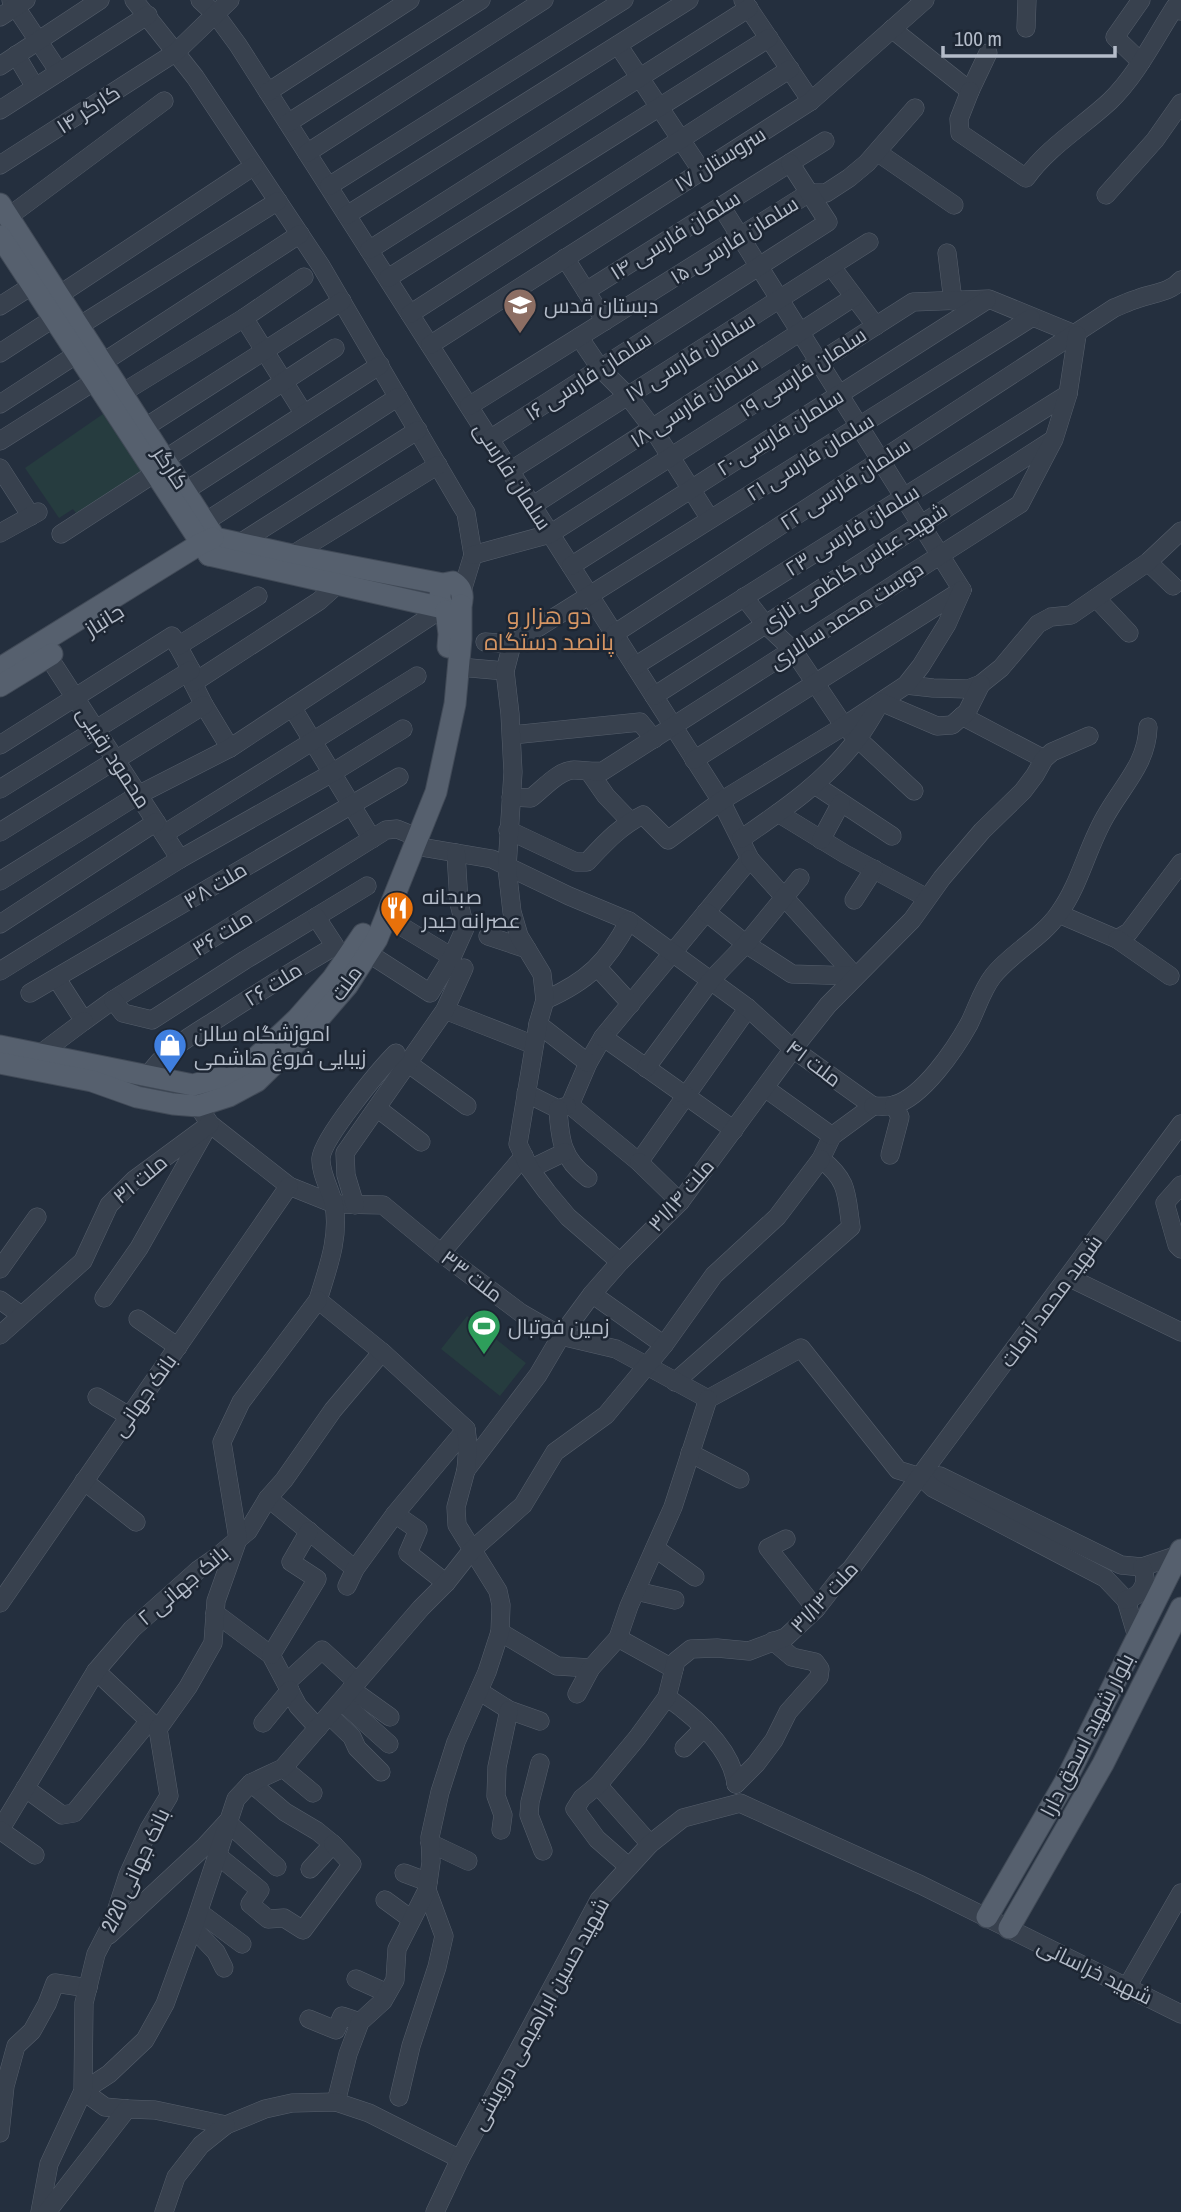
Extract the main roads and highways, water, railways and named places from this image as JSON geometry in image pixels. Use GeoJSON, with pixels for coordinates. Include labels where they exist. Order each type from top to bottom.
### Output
{"type":"FeatureCollection","features":[{"type":"Feature","properties":{"kind":"main road","name":"کارگر"},"geometry":{"type":"LineString","coordinates":[[3,219],[7,259],[33,285],[78,354],[122,393],[144,428],[160,466],[185,491],[207,540]]}},
{"type":"Feature","properties":{"kind":"main road","name":"کارگر"},"geometry":{"type":"LineString","coordinates":[[3,219],[79,326],[99,372],[207,540]]}},
{"type":"Feature","properties":{"kind":"main road"},"geometry":{"type":"LineString","coordinates":[[207,540],[240,543],[292,555],[451,600]]}},
{"type":"Feature","properties":{"kind":"main road"},"geometry":{"type":"LineString","coordinates":[[207,540],[338,584],[451,600]]}},
{"type":"Feature","properties":{"kind":"main road","name":"جانباز"},"geometry":{"type":"LineString","coordinates":[[0,686],[207,540]]}},
{"type":"Feature","properties":{"kind":"main road","name":"ملت"},"geometry":{"type":"LineString","coordinates":[[0,1063],[148,1076],[193,1085],[226,1076],[247,1066],[297,1019],[339,969],[365,930],[436,792],[455,704],[459,667],[451,600]]}},
{"type":"Feature","properties":{"kind":"main road","name":"ملت"},"geometry":{"type":"LineString","coordinates":[[0,1046],[40,1054],[94,1073],[137,1097],[173,1104],[198,1106],[229,1096],[257,1081],[347,986],[377,939],[386,917],[425,787],[444,700],[451,600]]}},
{"type":"Feature","properties":{"kind":"main road","name":"جانباز"},"geometry":{"type":"LineString","coordinates":[[0,668],[39,656]]}},
{"type":"Feature","properties":{"kind":"main road","name":"بلوار شهید اسحق دارا"},"geometry":{"type":"LineString","coordinates":[[987,1917],[1065,1782],[1180,1553]]}},
{"type":"Feature","properties":{"kind":"main road","name":"بلوار شهید اسحق دارا"},"geometry":{"type":"LineString","coordinates":[[1009,1928],[1103,1764],[1181,1608]]}},
{"type":"Feature","properties":{"kind":"place","name":"دبستان قدس"},"geometry":{"type":"Point","coordinates":[520,335]}},
{"type":"Feature","properties":{"kind":"place","name":"صبحانه عصرانه حیدر"},"geometry":{"type":"Point","coordinates":[397,938]}},
{"type":"Feature","properties":{"kind":"place","name":"اموزشگاه سالن زیبایی فروغ هاشمی"},"geometry":{"type":"Point","coordinates":[170,1075]}},
{"type":"Feature","properties":{"kind":"place","name":"زمین فوتبال"},"geometry":{"type":"Point","coordinates":[484,1356]}},
{"type":"Feature","properties":{"kind":"district","name":"دو هزار و پانصد دستگاه"},"geometry":{"type":"Point","coordinates":[549,628]}}]}
